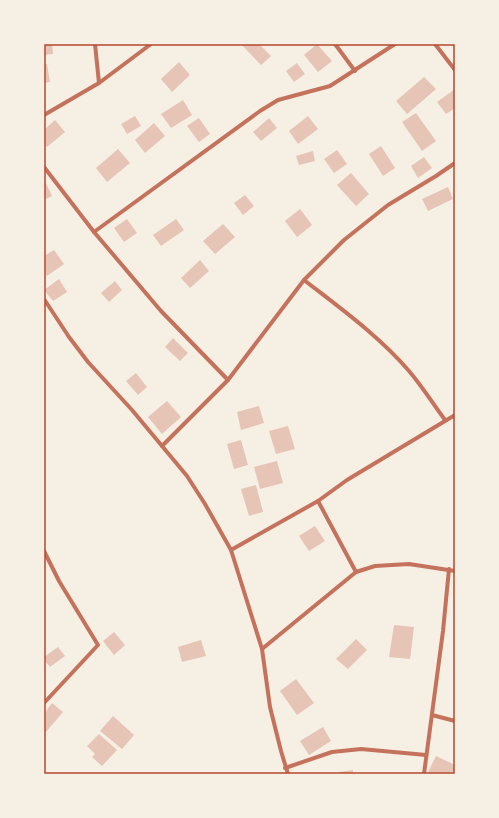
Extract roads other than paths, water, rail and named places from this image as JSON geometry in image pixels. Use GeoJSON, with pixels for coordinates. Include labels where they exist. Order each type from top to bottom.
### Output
{"type":"FeatureCollection","features":[{"type":"Feature","properties":{"kind":"street"},"geometry":{"type":"LineString","coordinates":[[95,44],[99,83]]}},
{"type":"Feature","properties":{"kind":"street"},"geometry":{"type":"LineString","coordinates":[[44,115],[99,83],[151,44]]}},
{"type":"Feature","properties":{"kind":"street"},"geometry":{"type":"LineString","coordinates":[[335,44],[355,71]]}},
{"type":"Feature","properties":{"kind":"street"},"geometry":{"type":"LineString","coordinates":[[94,232],[260,111],[278,100],[330,86],[395,44]]}},
{"type":"Feature","properties":{"kind":"street"},"geometry":{"type":"LineString","coordinates":[[435,44],[455,70]]}},
{"type":"Feature","properties":{"kind":"street"},"geometry":{"type":"LineString","coordinates":[[162,446],[228,380],[304,280],[344,240],[388,205],[436,176],[455,162]]}},
{"type":"Feature","properties":{"kind":"street"},"geometry":{"type":"LineString","coordinates":[[44,167],[94,232],[161,311],[228,380]]}},
{"type":"Feature","properties":{"kind":"street"},"geometry":{"type":"LineString","coordinates":[[304,280],[363,328],[399,361],[416,380],[445,420]]}},
{"type":"Feature","properties":{"kind":"street"},"geometry":{"type":"LineString","coordinates":[[44,299],[68,336],[88,362],[132,410],[190,482],[208,508],[231,550],[262,649],[270,706],[288,774]]}},
{"type":"Feature","properties":{"kind":"street"},"geometry":{"type":"LineString","coordinates":[[231,550],[318,501],[347,480],[455,415]]}},
{"type":"Feature","properties":{"kind":"street"},"geometry":{"type":"LineString","coordinates":[[318,501],[356,572]]}},
{"type":"Feature","properties":{"kind":"street"},"geometry":{"type":"LineString","coordinates":[[44,551],[58,581],[98,645],[44,703]]}},
{"type":"Feature","properties":{"kind":"street"},"geometry":{"type":"LineString","coordinates":[[262,649],[356,572],[375,566],[408,564],[455,571]]}},
{"type":"Feature","properties":{"kind":"street"},"geometry":{"type":"LineString","coordinates":[[424,774],[443,631],[449,569]]}},
{"type":"Feature","properties":{"kind":"street"},"geometry":{"type":"LineString","coordinates":[[432,715],[455,720]]}},
{"type":"Feature","properties":{"kind":"street"},"geometry":{"type":"LineString","coordinates":[[286,768],[332,752],[361,749],[426,755]]}}]}
